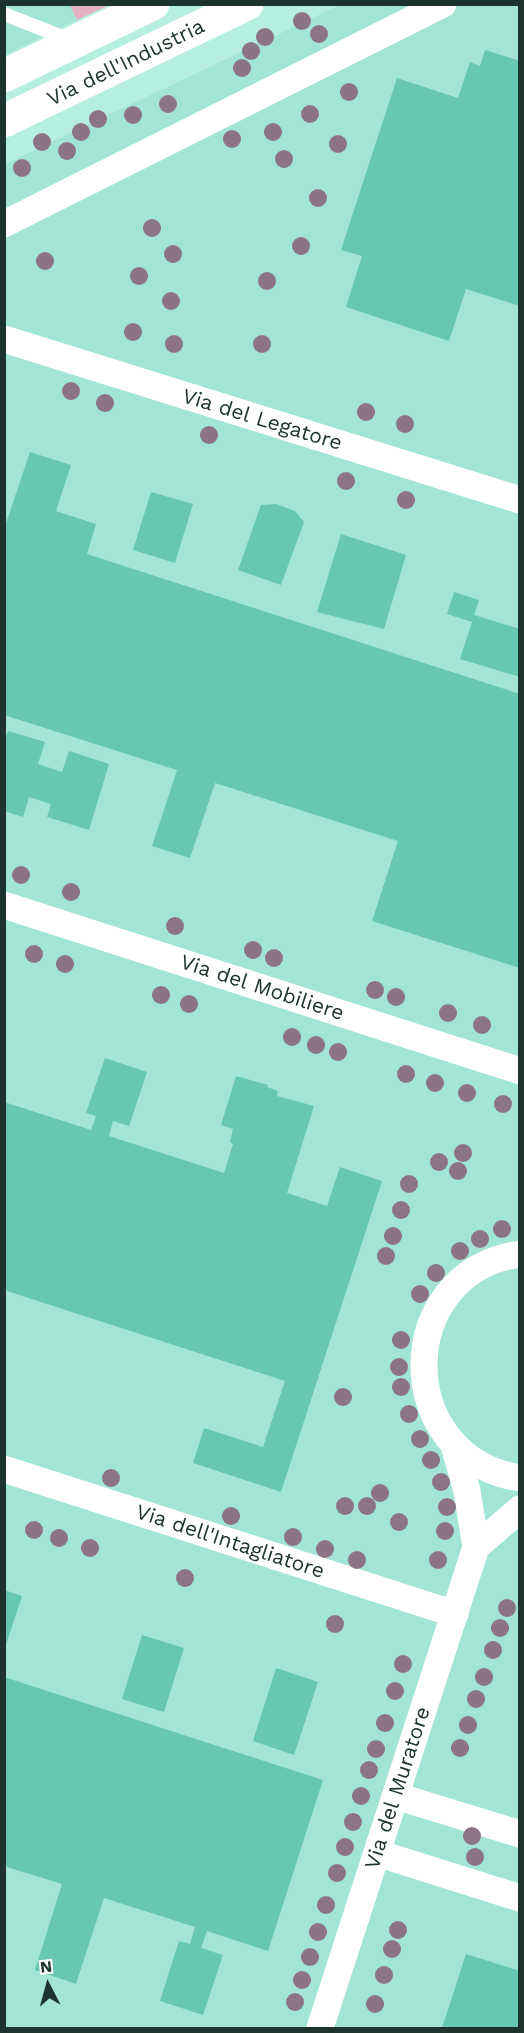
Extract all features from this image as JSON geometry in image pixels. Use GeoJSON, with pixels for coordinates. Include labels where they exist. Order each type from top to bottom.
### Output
{"type":"FeatureCollection","features":[{"type":"Feature","properties":{"kind":"main road","name":"Via dell'Industria"},"geometry":{"type":"LineString","coordinates":[[4,76],[153,4]]}},
{"type":"Feature","properties":{"kind":"main road","name":"Via dell'Industria"},"geometry":{"type":"LineString","coordinates":[[4,121],[247,4]]}},
{"type":"Feature","properties":{"kind":"street"},"geometry":{"type":"LineString","coordinates":[[4,224],[443,4]]}},
{"type":"Feature","properties":{"kind":"street","name":"Via del Legatore"},"geometry":{"type":"LineString","coordinates":[[4,339],[519,500]]}},
{"type":"Feature","properties":{"kind":"street","name":"Via del Mobiliere"},"geometry":{"type":"LineString","coordinates":[[4,905],[519,1071]]}},
{"type":"Feature","properties":{"kind":"street"},"geometry":{"type":"LineString","coordinates":[[514,1252],[468,1274],[441,1302],[426,1337],[422,1376],[432,1413],[454,1445],[478,1464],[506,1476],[519,1478]]}},
{"type":"Feature","properties":{"kind":"street","name":"Via del Muratore"},"geometry":{"type":"LineString","coordinates":[[320,2028],[476,1547],[467,1491],[454,1445]]}},
{"type":"Feature","properties":{"kind":"street","name":"Via dell'Intagliatore"},"geometry":{"type":"LineString","coordinates":[[4,1469],[455,1614]]}},
{"type":"Feature","properties":{"kind":"street"},"geometry":{"type":"LineString","coordinates":[[476,1547],[519,1509]]}},
{"type":"Feature","properties":{"kind":"street"},"geometry":{"type":"LineString","coordinates":[[396,1796],[519,1834]]}},
{"type":"Feature","properties":{"kind":"street"},"geometry":{"type":"LineString","coordinates":[[377,1853],[519,1898]]}},
{"type":"Feature","properties":{"kind":"lane"},"geometry":{"type":"LineString","coordinates":[[4,14],[75,42]]}},
{"type":"Feature","properties":{"kind":"shaded area"},"geometry":{"type":"Polygon","coordinates":[[[5,5],[70,5],[77,20],[5,55],[5,5]]]}},
{"type":"Feature","properties":{"kind":"shaded area"},"geometry":{"type":"Polygon","coordinates":[[[70,5],[109,5],[77,20],[70,5]]]}},
{"type":"Feature","properties":{"kind":"shaded area"},"geometry":{"type":"Polygon","coordinates":[[[340,5],[519,5],[519,2028],[5,2028],[5,164],[340,5]]]}},
{"type":"Feature","properties":{"kind":"building"},"geometry":{"type":"Polygon","coordinates":[[[485,50],[520,61],[520,306],[466,289],[449,341],[346,307],[362,256],[341,250],[397,78],[458,98],[470,62],[480,66],[485,50]]]}},
{"type":"Feature","properties":{"kind":"building"},"geometry":{"type":"Polygon","coordinates":[[[30,452],[71,465],[56,511],[96,524],[87,554],[520,694],[520,968],[372,921],[398,841],[215,783],[190,858],[152,846],[177,770],[4,715],[4,529],[30,452]]]}},
{"type":"Feature","properties":{"kind":"building"},"geometry":{"type":"Polygon","coordinates":[[[151,492],[193,504],[175,563],[133,550],[151,492]]]}},
{"type":"Feature","properties":{"kind":"building"},"geometry":{"type":"Polygon","coordinates":[[[276,504],[295,511],[304,522],[281,585],[238,570],[261,505],[276,504]]]}},
{"type":"Feature","properties":{"kind":"building"},"geometry":{"type":"Polygon","coordinates":[[[341,534],[406,555],[384,629],[317,612],[341,534]]]}},
{"type":"Feature","properties":{"kind":"building"},"geometry":{"type":"Polygon","coordinates":[[[454,592],[479,600],[474,615],[520,629],[520,677],[460,659],[472,622],[447,614],[454,592]]]}},
{"type":"Feature","properties":{"kind":"building"},"geometry":{"type":"Polygon","coordinates":[[[8,731],[45,742],[38,764],[62,772],[69,751],[109,764],[89,830],[47,817],[51,804],[29,797],[23,817],[4,811],[4,741],[8,731]]]}},
{"type":"Feature","properties":{"kind":"building"},"geometry":{"type":"Polygon","coordinates":[[[105,1058],[147,1072],[129,1126],[113,1121],[109,1136],[224,1173],[233,1144],[230,1142],[233,1129],[221,1125],[236,1076],[268,1085],[267,1087],[278,1091],[277,1096],[314,1106],[287,1193],[327,1206],[340,1167],[382,1181],[281,1492],[193,1463],[204,1428],[263,1447],[285,1381],[4,1290],[4,1102],[91,1130],[96,1116],[86,1113],[105,1058]]]}},
{"type":"Feature","properties":{"kind":"building"},"geometry":{"type":"Polygon","coordinates":[[[4,1590],[22,1596],[5,1648],[4,1648],[4,1590]]]}},
{"type":"Feature","properties":{"kind":"building"},"geometry":{"type":"Polygon","coordinates":[[[142,1635],[184,1648],[164,1712],[122,1699],[142,1635]]]}},
{"type":"Feature","properties":{"kind":"building"},"geometry":{"type":"Polygon","coordinates":[[[276,1668],[318,1682],[294,1755],[253,1741],[276,1668]]]}},
{"type":"Feature","properties":{"kind":"building"},"geometry":{"type":"Polygon","coordinates":[[[4,1677],[323,1780],[268,1951],[207,1931],[201,1948],[223,1955],[203,2015],[160,2001],[179,1941],[190,1944],[195,1927],[104,1898],[76,1984],[35,1970],[62,1884],[4,1866],[4,1677]]]}},
{"type":"Feature","properties":{"kind":"building"},"geometry":{"type":"Polygon","coordinates":[[[466,1954],[520,1971],[520,2028],[442,2028],[466,1954]]]}}]}
